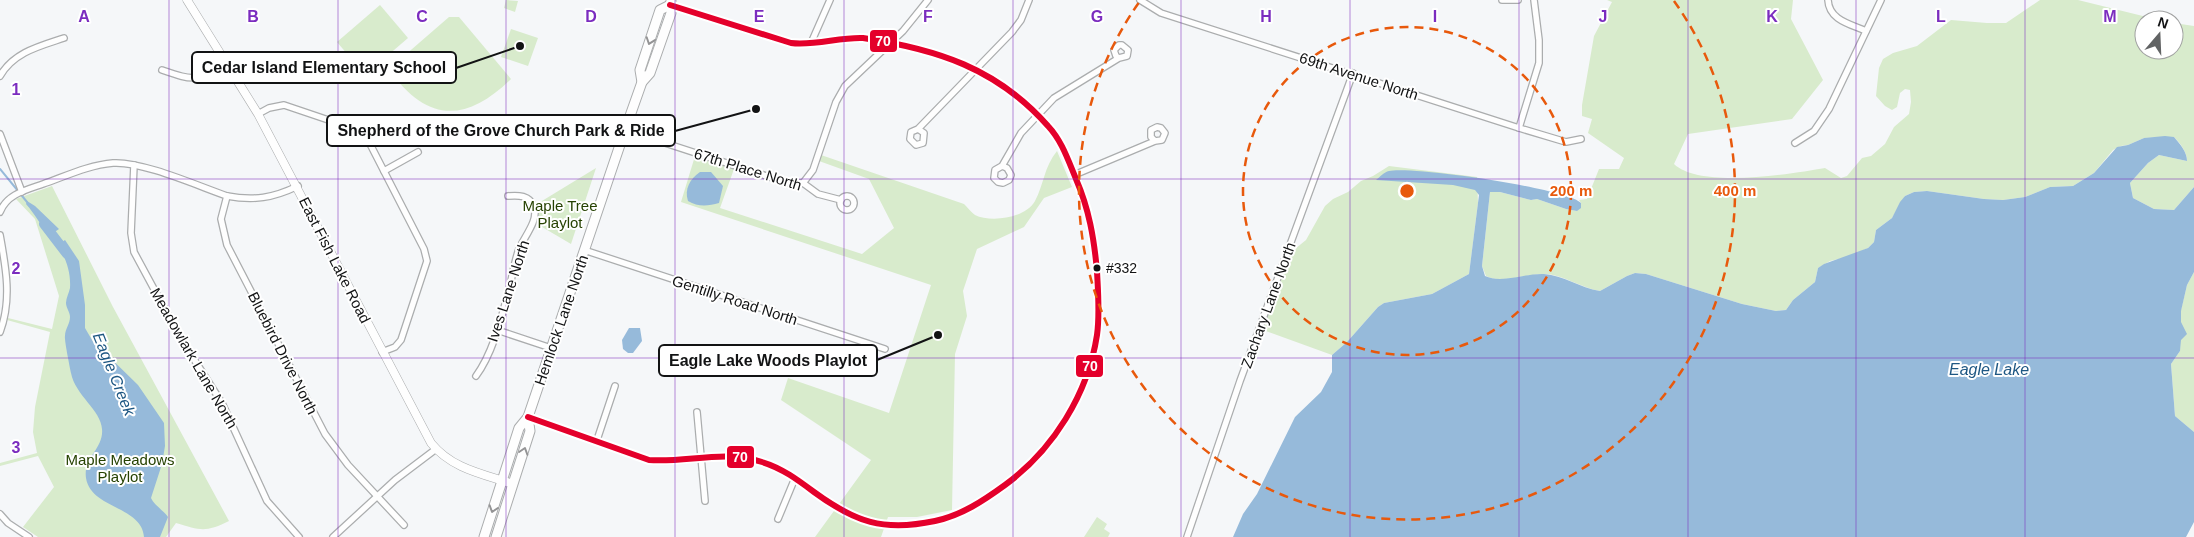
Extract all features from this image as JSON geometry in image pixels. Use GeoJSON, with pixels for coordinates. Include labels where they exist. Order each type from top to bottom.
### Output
{"type":"FeatureCollection","features":[{"type":"Feature","properties":{"kind":"main road","name":"Hemlock Lane North"},"geometry":{"type":"LineString","coordinates":[[484,537],[519,428],[528,417],[642,82],[640,70],[660,10],[670,2]]}},
{"type":"Feature","properties":{"kind":"main road","name":"Hemlock Lane North"},"geometry":{"type":"LineString","coordinates":[[496,537],[530,431],[528,417]]}},
{"type":"Feature","properties":{"kind":"street","name":"East Fish Lake Road"},"geometry":{"type":"LineString","coordinates":[[188,0],[227,61],[298,186],[382,352],[436,448],[446,458],[462,467],[513,484]]}},
{"type":"Feature","properties":{"kind":"street"},"geometry":{"type":"LineString","coordinates":[[811,43],[830,0]]}},
{"type":"Feature","properties":{"kind":"street"},"geometry":{"type":"LineString","coordinates":[[803,183],[813,170],[840,93],[851,79],[911,22],[928,0]]}},
{"type":"Feature","properties":{"kind":"street"},"geometry":{"type":"LineString","coordinates":[[918,129],[1017,26],[1029,0]]}},
{"type":"Feature","properties":{"kind":"street","name":"69th Avenue North"},"geometry":{"type":"LineString","coordinates":[[1140,0],[1161,13],[1353,73],[1519,128],[1566,142],[1581,139]]}},
{"type":"Feature","properties":{"kind":"street"},"geometry":{"type":"LineString","coordinates":[[1502,0],[1518,0]]}},
{"type":"Feature","properties":{"kind":"street"},"geometry":{"type":"LineString","coordinates":[[1519,128],[1539,63],[1539,40],[1534,0]]}},
{"type":"Feature","properties":{"kind":"street"},"geometry":{"type":"LineString","coordinates":[[1828,0],[1831,12],[1835,16],[1866,31]]}},
{"type":"Feature","properties":{"kind":"street"},"geometry":{"type":"LineString","coordinates":[[1795,143],[1806,138],[1814,131],[1829,109],[1881,0]]}},
{"type":"Feature","properties":{"kind":"street"},"geometry":{"type":"LineString","coordinates":[[528,417],[598,440],[649,460],[663,462],[701,457],[746,457],[779,469],[795,478],[838,509],[860,520],[890,525],[920,524],[952,516],[981,502],[1014,478],[1035,458],[1064,421],[1082,390],[1088,374],[1098,333],[1099,292],[1094,242],[1086,206],[1057,138],[1037,115],[1015,95],[976,70],[942,55],[890,43],[850,38],[799,44],[782,41],[670,2]]}},
{"type":"Feature","properties":{"kind":"street"},"geometry":{"type":"LineString","coordinates":[[1,74],[14,59],[23,53],[64,38]]}},
{"type":"Feature","properties":{"kind":"street"},"geometry":{"type":"LineString","coordinates":[[1002,166],[1021,133],[1054,98],[1119,58]]}},
{"type":"Feature","properties":{"kind":"street"},"geometry":{"type":"LineString","coordinates":[[162,70],[186,78],[196,79],[227,61]]}},
{"type":"Feature","properties":{"kind":"street","name":"Zachary Lane North"},"geometry":{"type":"LineString","coordinates":[[1187,537],[1240,381],[1353,73]]}},
{"type":"Feature","properties":{"kind":"street"},"geometry":{"type":"LineString","coordinates":[[258,114],[276,105],[284,105],[351,126],[364,135],[384,171],[424,249],[427,261],[401,340],[394,347],[382,352]]}},
{"type":"Feature","properties":{"kind":"street","name":"67th Place North"},"geometry":{"type":"LineString","coordinates":[[625,130],[788,183],[803,183],[818,194],[841,200]]}},
{"type":"Feature","properties":{"kind":"street"},"geometry":{"type":"LineString","coordinates":[[0,134],[22,192]]}},
{"type":"Feature","properties":{"kind":"street"},"geometry":{"type":"LineString","coordinates":[[1074,176],[1154,141]]}},
{"type":"Feature","properties":{"kind":"street"},"geometry":{"type":"LineString","coordinates":[[384,171],[418,152]]}},
{"type":"Feature","properties":{"kind":"street"},"geometry":{"type":"LineString","coordinates":[[0,212],[6,203],[22,192],[103,164],[134,165],[227,196],[252,200],[265,199],[298,186]]}},
{"type":"Feature","properties":{"kind":"street","name":"Meadowlark Lane North"},"geometry":{"type":"LineString","coordinates":[[134,165],[131,233],[134,252],[181,339],[222,403],[267,501],[299,537]]}},
{"type":"Feature","properties":{"kind":"street","name":"Ives Lane North"},"geometry":{"type":"LineString","coordinates":[[476,376],[484,365],[497,330],[517,254],[535,216],[534,206],[529,199],[517,195],[508,196]]}},
{"type":"Feature","properties":{"kind":"street","name":"Bluebird Drive North"},"geometry":{"type":"LineString","coordinates":[[227,196],[221,219],[227,245],[326,434],[348,465],[404,524]]}},
{"type":"Feature","properties":{"kind":"street"},"geometry":{"type":"LineString","coordinates":[[0,235],[7,282],[6,308],[0,332]]}},
{"type":"Feature","properties":{"kind":"street","name":"Gentilly Road North"},"geometry":{"type":"LineString","coordinates":[[584,250],[885,349]]}},
{"type":"Feature","properties":{"kind":"street"},"geometry":{"type":"LineString","coordinates":[[497,330],[551,348]]}},
{"type":"Feature","properties":{"kind":"street"},"geometry":{"type":"LineString","coordinates":[[598,440],[615,386]]}},
{"type":"Feature","properties":{"kind":"street"},"geometry":{"type":"LineString","coordinates":[[698,412],[705,501]]}},
{"type":"Feature","properties":{"kind":"street"},"geometry":{"type":"LineString","coordinates":[[333,537],[377,496],[436,448]]}},
{"type":"Feature","properties":{"kind":"street"},"geometry":{"type":"LineString","coordinates":[[778,519],[795,478]]}},
{"type":"Feature","properties":{"kind":"street"},"geometry":{"type":"LineString","coordinates":[[0,514],[8,523],[29,537]]}},
{"type":"Feature","properties":{"kind":"green space"},"geometry":{"type":"Polygon","coordinates":[[[506,0],[518,1],[515,12],[504,8],[506,0]]]}},
{"type":"Feature","properties":{"kind":"green space"},"geometry":{"type":"Polygon","coordinates":[[[1607,0],[1793,0],[1791,19],[1823,80],[1792,119],[1688,134],[1674,164],[1687,172],[1724,178],[1769,176],[1825,168],[1841,178],[1847,176],[1862,158],[1871,156],[1885,144],[1894,127],[1909,114],[1910,90],[1905,89],[1900,93],[1897,107],[1892,110],[1885,106],[1876,96],[1879,68],[1883,59],[1893,53],[1917,46],[1951,20],[2006,23],[2040,0],[2078,0],[2134,14],[2134,60],[2184,60],[2184,24],[2194,26],[2194,187],[2174,210],[2154,209],[2133,198],[2130,183],[2148,163],[2159,155],[2187,161],[2181,145],[2174,137],[2144,138],[2121,146],[2113,150],[2094,173],[2073,186],[2050,187],[2025,197],[2003,200],[1927,191],[1914,192],[1905,196],[1892,218],[1876,230],[1874,242],[1868,248],[1851,256],[1830,261],[1818,268],[1815,282],[1793,300],[1786,310],[1776,311],[1742,304],[1646,274],[1635,273],[1600,291],[1544,274],[1499,279],[1486,276],[1482,266],[1490,192],[1500,192],[1531,200],[1537,199],[1577,211],[1581,203],[1579,200],[1587,199],[1599,169],[1619,169],[1624,158],[1588,133],[1592,119],[1582,116],[1582,105],[1594,36],[1612,2],[1607,0]]]}},
{"type":"Feature","properties":{"kind":"green space"},"geometry":{"type":"Polygon","coordinates":[[[380,5],[408,38],[365,75],[337,42],[380,5]]]}},
{"type":"Feature","properties":{"kind":"green space"},"geometry":{"type":"Polygon","coordinates":[[[449,17],[459,17],[511,79],[478,104],[447,111],[417,100],[403,87],[389,69],[449,17]]]}},
{"type":"Feature","properties":{"kind":"green space"},"geometry":{"type":"Polygon","coordinates":[[[511,29],[538,38],[528,66],[501,57],[511,29]]]}},
{"type":"Feature","properties":{"kind":"green space"},"geometry":{"type":"Polygon","coordinates":[[[1057,151],[1072,187],[1044,198],[1024,227],[977,249],[963,291],[967,316],[955,354],[952,510],[917,517],[888,517],[881,537],[815,537],[871,460],[781,400],[788,378],[889,413],[931,285],[681,202],[695,156],[734,169],[720,208],[862,254],[894,228],[869,179],[819,161],[821,155],[964,204],[975,215],[999,219],[1016,215],[1030,207],[1038,195],[1049,163],[1057,151]]]}},
{"type":"Feature","properties":{"kind":"green space"},"geometry":{"type":"Polygon","coordinates":[[[1389,166],[1477,177],[1478,203],[1469,274],[1432,294],[1384,303],[1332,355],[1263,330],[1290,253],[1306,240],[1325,206],[1333,199],[1348,192],[1361,181],[1389,166]]]}},
{"type":"Feature","properties":{"kind":"green space","name":"Maple Tree Playlot"},"geometry":{"type":"Polygon","coordinates":[[[596,168],[571,244],[537,224],[539,212],[537,204],[596,168]]]}},
{"type":"Feature","properties":{"kind":"green space","name":"Maple Meadows Playlot"},"geometry":{"type":"Polygon","coordinates":[[[52,186],[113,307],[229,521],[208,529],[176,523],[166,537],[38,537],[23,527],[54,487],[38,456],[0,466],[0,463],[37,453],[33,432],[35,407],[50,332],[7,320],[8,318],[52,329],[59,296],[35,219],[16,199],[52,186]]]}},
{"type":"Feature","properties":{"kind":"green space"},"geometry":{"type":"Polygon","coordinates":[[[2194,272],[2194,432],[2175,416],[2171,364],[2180,351],[2181,310],[2187,285],[2194,272]]]}},
{"type":"Feature","properties":{"kind":"green space"},"geometry":{"type":"Polygon","coordinates":[[[1097,517],[1107,524],[1104,529],[1110,533],[1108,537],[1084,537],[1097,517]]]}},
{"type":"Feature","properties":{"kind":"water","name":"Eagle Lake"},"geometry":{"type":"Polygon","coordinates":[[[2174,137],[2181,145],[2187,161],[2159,155],[2148,163],[2130,183],[2133,198],[2154,209],[2174,210],[2194,187],[2194,272],[2187,285],[2181,311],[2181,322],[2187,334],[2181,340],[2180,351],[2171,364],[2175,416],[2194,432],[2194,522],[2186,537],[1233,537],[1243,514],[1257,494],[1295,417],[1321,392],[1332,372],[1332,355],[1384,303],[1432,294],[1469,274],[1479,195],[1475,190],[1453,185],[1376,180],[1384,173],[1403,170],[1456,175],[1548,191],[1569,197],[1581,203],[1581,208],[1577,211],[1537,199],[1531,200],[1500,192],[1490,192],[1482,266],[1485,276],[1506,279],[1544,274],[1600,291],[1635,273],[1646,274],[1742,304],[1776,311],[1786,310],[1793,300],[1815,282],[1818,268],[1868,248],[1874,242],[1876,230],[1892,218],[1905,196],[1914,192],[1927,191],[2003,200],[2025,197],[2050,187],[2073,186],[2094,173],[2117,147],[2128,145],[2144,138],[2174,137]]]}},
{"type":"Feature","properties":{"kind":"water"},"geometry":{"type":"Polygon","coordinates":[[[700,172],[711,172],[723,186],[719,203],[703,205],[688,201],[687,188],[693,178],[700,172]]]}},
{"type":"Feature","properties":{"kind":"water"},"geometry":{"type":"Polygon","coordinates":[[[27,201],[35,206],[59,229],[50,235],[26,204],[27,201]]]}},
{"type":"Feature","properties":{"kind":"water"},"geometry":{"type":"Polygon","coordinates":[[[65,240],[79,261],[85,305],[85,328],[92,340],[138,385],[164,423],[165,446],[162,464],[151,498],[168,517],[160,537],[144,537],[141,527],[135,519],[97,496],[90,488],[86,478],[90,459],[102,436],[102,429],[101,422],[77,388],[71,373],[65,338],[70,317],[66,299],[70,288],[70,276],[66,261],[58,245],[65,240]]]}},
{"type":"Feature","properties":{"kind":"water"},"geometry":{"type":"Polygon","coordinates":[[[629,328],[640,328],[642,341],[633,353],[628,353],[623,349],[622,340],[629,328]]]}},
{"type":"Feature","properties":{"kind":"waterway","name":"Eagle Creek"},"geometry":{"type":"LineString","coordinates":[[0,169],[27,202]]}},
{"type":"Feature","properties":{"kind":"waterway","name":"Eagle Creek"},"geometry":{"type":"LineString","coordinates":[[44,224],[67,254]]}},
{"type":"Feature","properties":{"kind":"transit line","name":"70"},"geometry":{"type":"LineString","coordinates":[[528,417],[649,460],[720,456],[748,458],[783,471],[843,511],[857,517],[885,525],[917,524],[935,521],[963,511],[980,502],[1022,471],[1053,438],[1066,419],[1086,378],[1097,335],[1098,319],[1097,271],[1090,224],[1081,190],[1061,144],[1048,126],[1028,106],[1008,89],[964,64],[916,48],[863,38],[800,44],[791,43],[670,5]]}},
{"type":"Feature","properties":{"kind":"place","name":"Cedar Island Elementary School"},"geometry":{"type":"Point","coordinates":[520,46]}},
{"type":"Feature","properties":{"kind":"place","name":"Shepherd of the Grove Church Park & Ride"},"geometry":{"type":"Point","coordinates":[756,109]}},
{"type":"Feature","properties":{"kind":"place","name":"#332"},"geometry":{"type":"Point","coordinates":[1097,268]}},
{"type":"Feature","properties":{"kind":"place","name":"Eagle Lake Woods Playlot"},"geometry":{"type":"Point","coordinates":[938,335]}}]}
